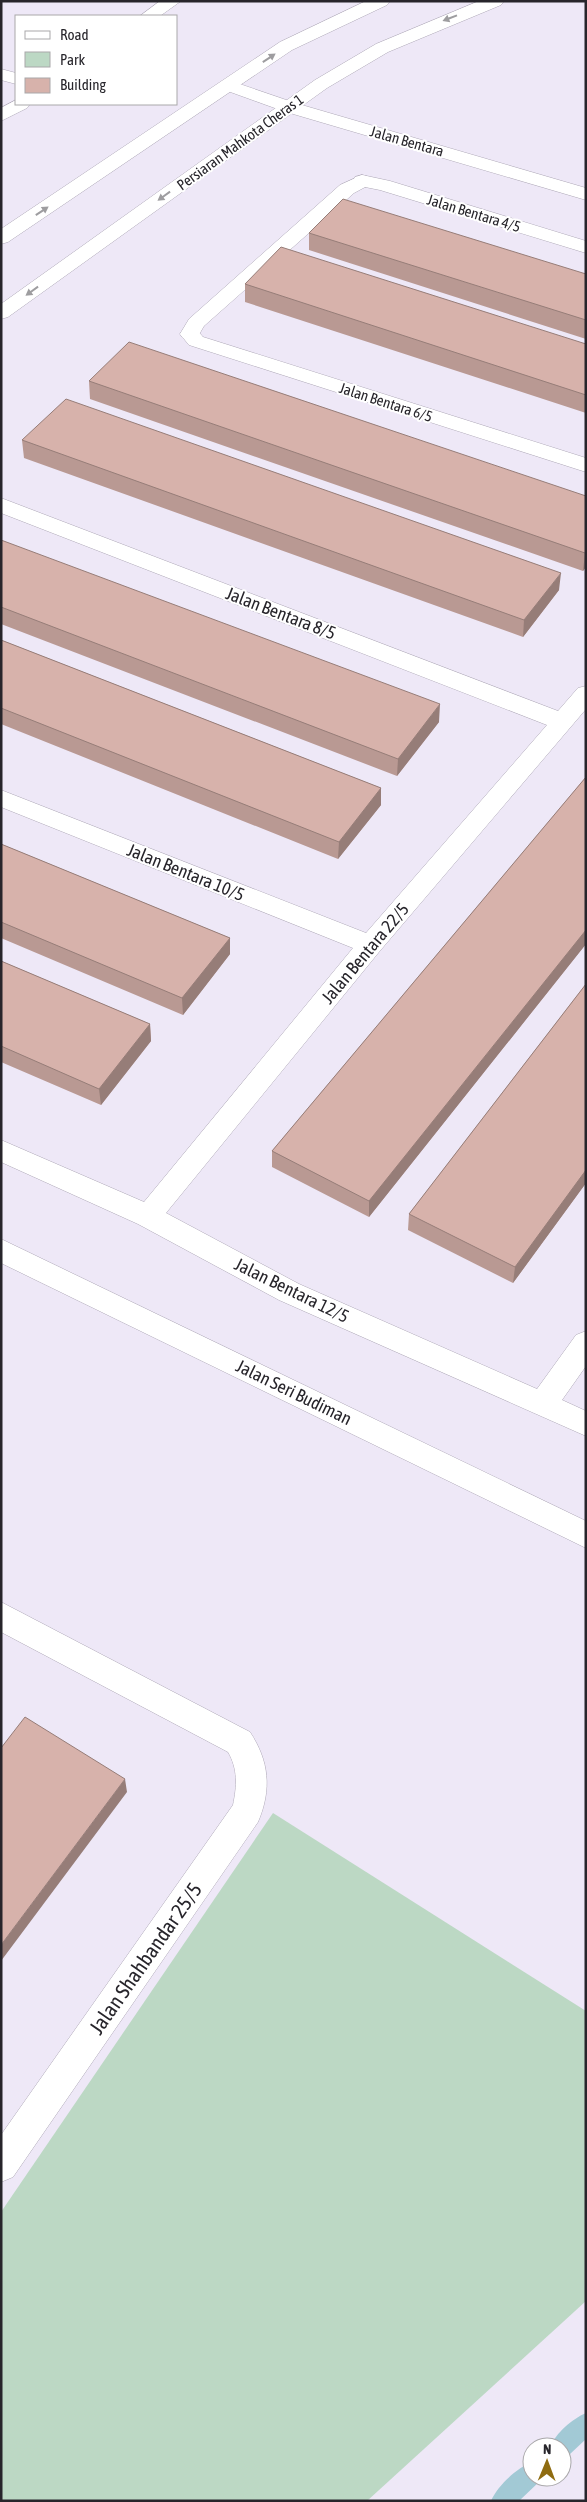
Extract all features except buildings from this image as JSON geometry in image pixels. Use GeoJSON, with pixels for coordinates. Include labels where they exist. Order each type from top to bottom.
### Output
{"type":"FeatureCollection","features":[{"type":"Feature","properties":{"kind":"street"},"geometry":{"type":"LineString","coordinates":[[151,15],[172,1]]}},
{"type":"Feature","properties":{"kind":"street"},"geometry":{"type":"LineString","coordinates":[[1,238],[286,46],[381,1]]}},
{"type":"Feature","properties":{"kind":"street","name":"Persiaran Mahkota Cheras 1"},"geometry":{"type":"LineString","coordinates":[[1,313],[321,84],[382,48],[495,1]]}},
{"type":"Feature","properties":{"kind":"street"},"geometry":{"type":"LineString","coordinates":[[1,74],[15,79]]}},
{"type":"Feature","properties":{"kind":"street","name":"Jalan Bentara"},"geometry":{"type":"LineString","coordinates":[[228,85],[290,107],[586,194]]}},
{"type":"Feature","properties":{"kind":"street"},"geometry":{"type":"LineString","coordinates":[[1,116],[19,105]]}},
{"type":"Feature","properties":{"kind":"street","name":"Jalan Bentara 4/5"},"geometry":{"type":"LineString","coordinates":[[190,334],[196,323],[347,189],[362,181],[383,185],[586,247]]}},
{"type":"Feature","properties":{"kind":"street","name":"Jalan Bentara 6/5"},"geometry":{"type":"LineString","coordinates":[[190,334],[196,341],[586,465]]}},
{"type":"Feature","properties":{"kind":"street","name":"Jalan Bentara 8/5"},"geometry":{"type":"LineString","coordinates":[[1,505],[560,721]]}},
{"type":"Feature","properties":{"kind":"street","name":"Jalan Bentara 22/5"},"geometry":{"type":"LineString","coordinates":[[148,1216],[370,945],[560,721],[586,694]]}},
{"type":"Feature","properties":{"kind":"street","name":"Jalan Bentara 10/5"},"geometry":{"type":"LineString","coordinates":[[1,798],[370,945]]}},
{"type":"Feature","properties":{"kind":"street","name":"Jalan Bentara 12/5"},"geometry":{"type":"LineString","coordinates":[[1,1150],[148,1216],[289,1292],[586,1424]]}},
{"type":"Feature","properties":{"kind":"street","name":"Jalan Seri Budiman"},"geometry":{"type":"LineString","coordinates":[[1,1250],[586,1534]]}},
{"type":"Feature","properties":{"kind":"street"},"geometry":{"type":"LineString","coordinates":[[542,1405],[586,1343]]}},
{"type":"Feature","properties":{"kind":"street","name":"Jalan Shahbandar 25/5"},"geometry":{"type":"LineString","coordinates":[[1,1616],[239,1742],[249,1756],[252,1773],[252,1794],[247,1811],[1,2165]]}},
{"type":"Feature","properties":{"kind":"green space"},"geometry":{"type":"Polygon","coordinates":[[[273,1813],[586,2011],[586,2301],[367,2501],[1,2501],[1,2212],[273,1813]]]}},
{"type":"Feature","properties":{"kind":"waterway"},"geometry":{"type":"LineString","coordinates":[[572,2437],[586,2424]]}},
{"type":"Feature","properties":{"kind":"waterway"},"geometry":{"type":"LineString","coordinates":[[502,2501],[522,2482]]}}]}
